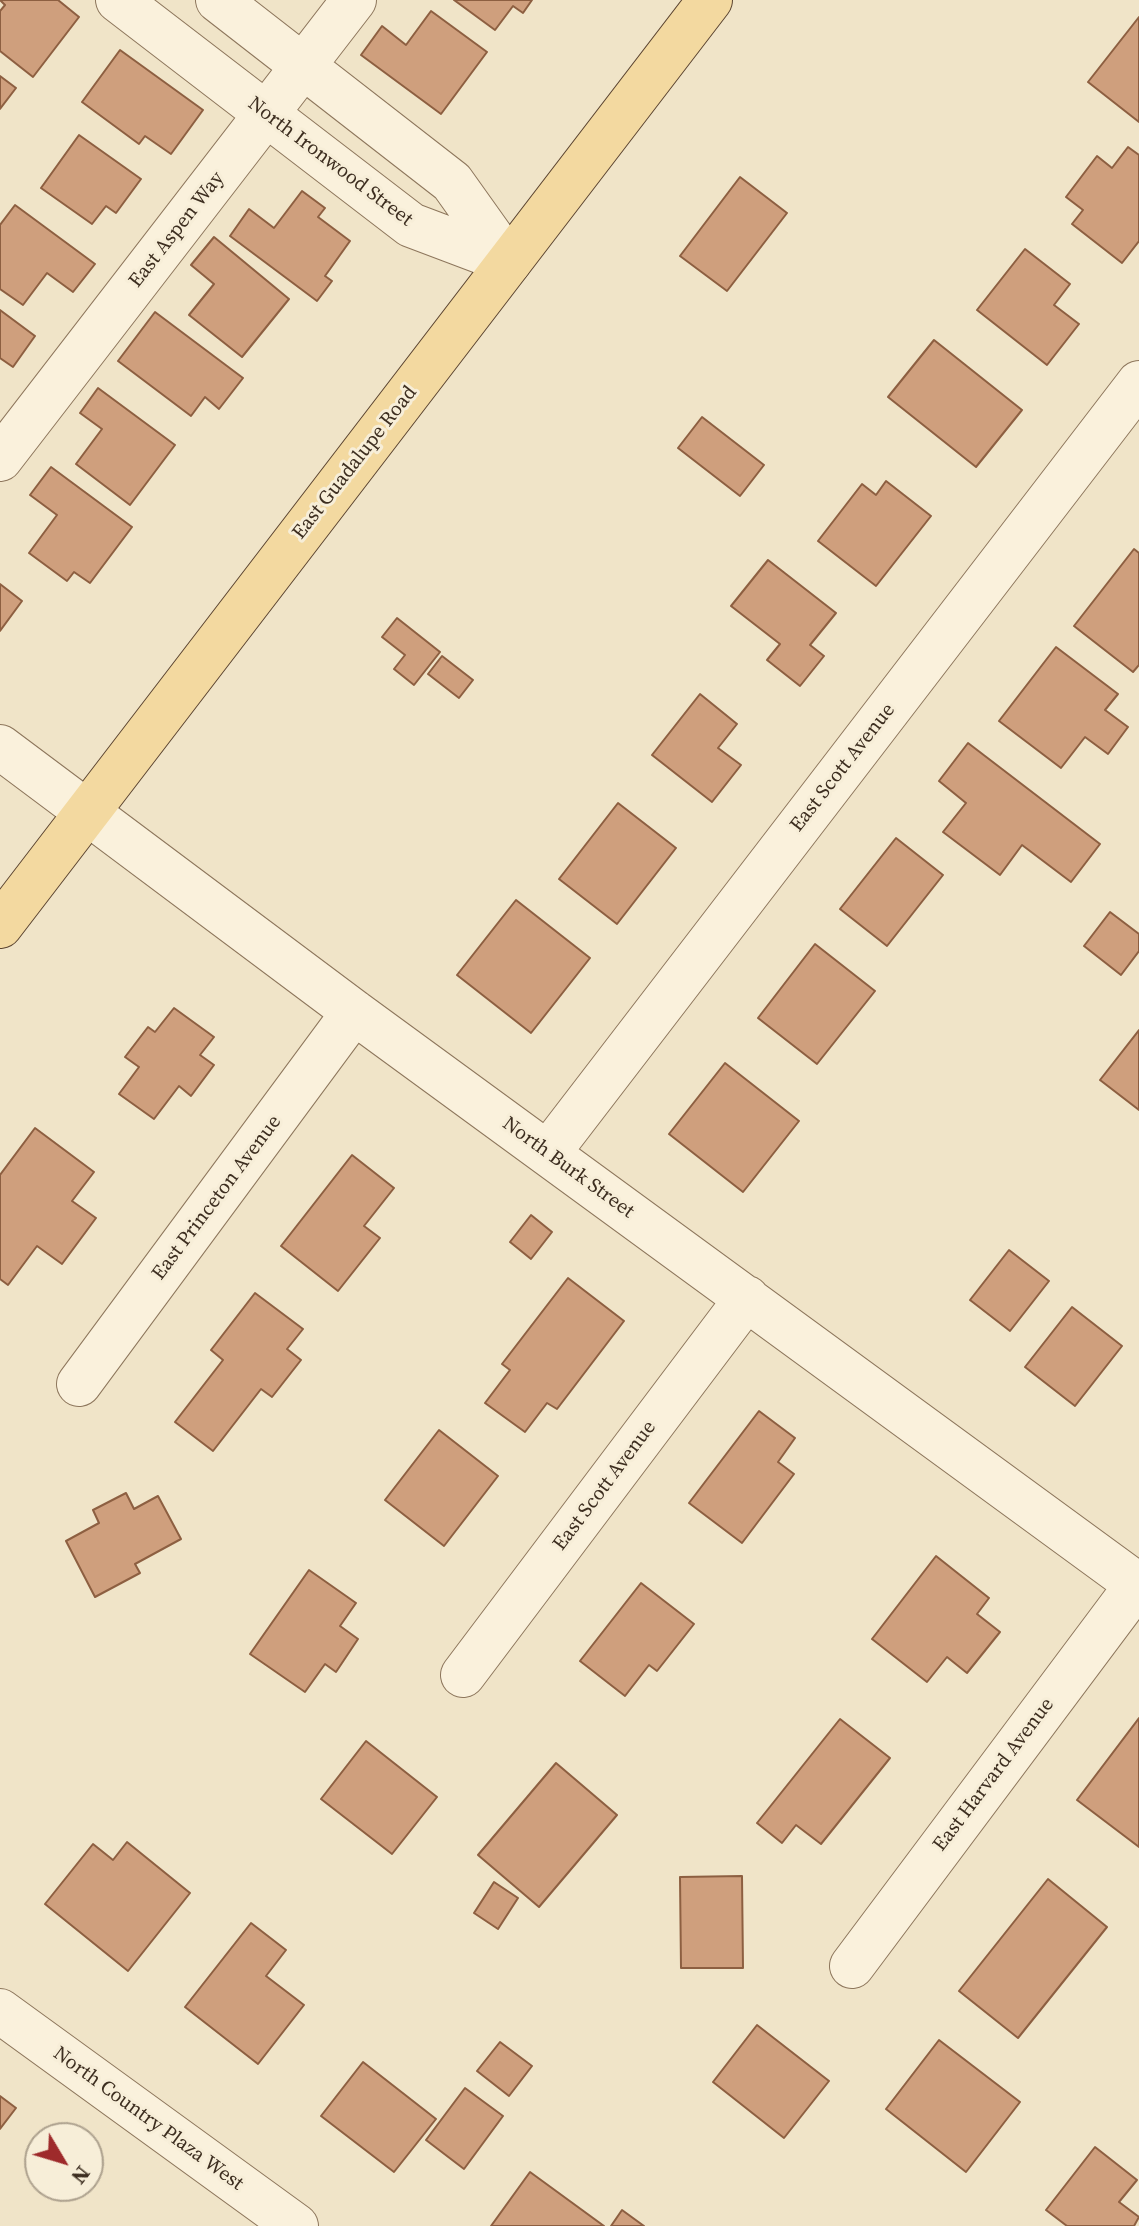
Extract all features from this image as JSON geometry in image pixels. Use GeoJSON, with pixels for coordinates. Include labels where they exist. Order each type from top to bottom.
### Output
{"type":"FeatureCollection","features":[{"type":"Feature","properties":{"kind":"main road","name":"East Guadalupe Road"},"geometry":{"type":"LineString","coordinates":[[0,926],[710,0]]}},
{"type":"Feature","properties":{"kind":"street","name":"North Ironwood Street"},"geometry":{"type":"LineString","coordinates":[[118,0],[411,225],[509,262]]}},
{"type":"Feature","properties":{"kind":"street"},"geometry":{"type":"LineString","coordinates":[[218,0],[452,182],[509,262]]}},
{"type":"Feature","properties":{"kind":"street","name":"East Aspen Way"},"geometry":{"type":"LineString","coordinates":[[0,459],[354,0]]}},
{"type":"Feature","properties":{"kind":"street","name":"East Scott Avenue"},"geometry":{"type":"LineString","coordinates":[[548,1153],[1139,383]]}},
{"type":"Feature","properties":{"kind":"street","name":"North Burk Street"},"geometry":{"type":"LineString","coordinates":[[0,747],[354,1012],[1138,1586]]}},
{"type":"Feature","properties":{"kind":"street","name":"East Princeton Avenue"},"geometry":{"type":"LineString","coordinates":[[79,1384],[354,1012]]}},
{"type":"Feature","properties":{"kind":"street","name":"East Scott Avenue"},"geometry":{"type":"LineString","coordinates":[[463,1675],[747,1298]]}},
{"type":"Feature","properties":{"kind":"street","name":"East Harvard Avenue"},"geometry":{"type":"LineString","coordinates":[[852,1966],[1138,1586]]}},
{"type":"Feature","properties":{"kind":"street","name":"North Country Plaza West"},"geometry":{"type":"LineString","coordinates":[[0,2011],[296,2226]]}},
{"type":"Feature","properties":{"kind":"building"},"geometry":{"type":"Polygon","coordinates":[[[0,0],[58,0],[79,17],[33,77],[0,51],[0,11],[5,5],[0,0]]]}},
{"type":"Feature","properties":{"kind":"building"},"geometry":{"type":"Polygon","coordinates":[[[454,0],[532,0],[523,13],[513,6],[495,30],[454,0]]]}},
{"type":"Feature","properties":{"kind":"building"},"geometry":{"type":"Polygon","coordinates":[[[431,11],[487,52],[441,114],[361,55],[382,26],[406,45],[431,11]]]}},
{"type":"Feature","properties":{"kind":"building"},"geometry":{"type":"Polygon","coordinates":[[[1139,17],[1139,122],[1088,82],[1139,17]]]}},
{"type":"Feature","properties":{"kind":"building"},"geometry":{"type":"Polygon","coordinates":[[[120,50],[203,110],[171,154],[145,136],[139,144],[82,102],[120,50]]]}},
{"type":"Feature","properties":{"kind":"building"},"geometry":{"type":"Polygon","coordinates":[[[0,76],[16,88],[0,109],[0,76]]]}},
{"type":"Feature","properties":{"kind":"building"},"geometry":{"type":"Polygon","coordinates":[[[79,135],[141,179],[116,213],[106,206],[92,224],[41,188],[79,135]]]}},
{"type":"Feature","properties":{"kind":"building"},"geometry":{"type":"Polygon","coordinates":[[[1128,147],[1139,155],[1139,241],[1122,263],[1072,224],[1083,210],[1066,197],[1097,156],[1112,168],[1128,147]]]}},
{"type":"Feature","properties":{"kind":"building"},"geometry":{"type":"Polygon","coordinates":[[[740,177],[787,213],[727,291],[680,256],[740,177]]]}},
{"type":"Feature","properties":{"kind":"building"},"geometry":{"type":"Polygon","coordinates":[[[302,191],[325,208],[318,217],[350,241],[325,276],[332,281],[317,301],[230,236],[249,209],[274,228],[302,191]]]}},
{"type":"Feature","properties":{"kind":"building"},"geometry":{"type":"Polygon","coordinates":[[[15,205],[95,264],[73,292],[47,273],[23,305],[0,289],[0,225],[15,205]]]}},
{"type":"Feature","properties":{"kind":"building"},"geometry":{"type":"Polygon","coordinates":[[[214,237],[289,299],[242,357],[189,315],[214,284],[191,265],[214,237]]]}},
{"type":"Feature","properties":{"kind":"building"},"geometry":{"type":"Polygon","coordinates":[[[1025,249],[1070,284],[1054,305],[1079,324],[1047,365],[977,310],[1025,249]]]}},
{"type":"Feature","properties":{"kind":"building"},"geometry":{"type":"Polygon","coordinates":[[[0,310],[35,336],[13,367],[0,358],[0,310]]]}},
{"type":"Feature","properties":{"kind":"building"},"geometry":{"type":"Polygon","coordinates":[[[155,312],[243,378],[219,409],[205,397],[191,416],[118,361],[155,312]]]}},
{"type":"Feature","properties":{"kind":"building"},"geometry":{"type":"Polygon","coordinates":[[[934,340],[1022,410],[976,467],[888,397],[934,340]]]}},
{"type":"Feature","properties":{"kind":"building"},"geometry":{"type":"Polygon","coordinates":[[[98,388],[175,445],[130,505],[76,464],[102,429],[80,413],[98,388]]]}},
{"type":"Feature","properties":{"kind":"building"},"geometry":{"type":"Polygon","coordinates":[[[702,417],[764,465],[740,496],[678,448],[702,417]]]}},
{"type":"Feature","properties":{"kind":"building"},"geometry":{"type":"Polygon","coordinates":[[[51,467],[132,527],[90,583],[74,572],[67,581],[29,553],[57,515],[30,495],[51,467]]]}},
{"type":"Feature","properties":{"kind":"building"},"geometry":{"type":"Polygon","coordinates":[[[886,481],[931,516],[876,586],[818,541],[862,484],[876,495],[886,481]]]}},
{"type":"Feature","properties":{"kind":"building"},"geometry":{"type":"Polygon","coordinates":[[[1134,549],[1139,553],[1139,665],[1133,672],[1074,626],[1134,549]]]}},
{"type":"Feature","properties":{"kind":"building"},"geometry":{"type":"Polygon","coordinates":[[[768,560],[836,613],[810,645],[824,656],[800,686],[767,660],[780,644],[731,606],[768,560]]]}},
{"type":"Feature","properties":{"kind":"building"},"geometry":{"type":"Polygon","coordinates":[[[0,584],[22,601],[0,631],[0,584]]]}},
{"type":"Feature","properties":{"kind":"building"},"geometry":{"type":"Polygon","coordinates":[[[397,618],[440,652],[414,685],[394,669],[405,655],[382,637],[397,618]]]}},
{"type":"Feature","properties":{"kind":"building"},"geometry":{"type":"Polygon","coordinates":[[[1056,647],[1118,694],[1105,710],[1128,727],[1108,754],[1085,737],[1061,768],[999,721],[1056,647]]]}},
{"type":"Feature","properties":{"kind":"building"},"geometry":{"type":"Polygon","coordinates":[[[442,656],[473,680],[459,698],[428,674],[442,656]]]}},
{"type":"Feature","properties":{"kind":"building"},"geometry":{"type":"Polygon","coordinates":[[[700,694],[737,724],[718,748],[741,765],[712,802],[652,755],[700,694]]]}},
{"type":"Feature","properties":{"kind":"building"},"geometry":{"type":"Polygon","coordinates":[[[968,743],[1100,844],[1071,882],[1022,845],[1000,875],[943,832],[966,803],[939,781],[968,743]]]}},
{"type":"Feature","properties":{"kind":"building"},"geometry":{"type":"Polygon","coordinates":[[[618,803],[676,848],[617,924],[559,879],[618,803]]]}},
{"type":"Feature","properties":{"kind":"building"},"geometry":{"type":"Polygon","coordinates":[[[896,838],[943,875],[887,946],[840,909],[896,838]]]}},
{"type":"Feature","properties":{"kind":"building"},"geometry":{"type":"Polygon","coordinates":[[[516,900],[590,958],[531,1033],[457,975],[516,900]]]}},
{"type":"Feature","properties":{"kind":"building"},"geometry":{"type":"Polygon","coordinates":[[[1110,912],[1139,934],[1139,951],[1121,975],[1084,946],[1110,912]]]}},
{"type":"Feature","properties":{"kind":"building"},"geometry":{"type":"Polygon","coordinates":[[[815,944],[875,991],[817,1064],[758,1018],[815,944]]]}},
{"type":"Feature","properties":{"kind":"building"},"geometry":{"type":"Polygon","coordinates":[[[174,1008],[214,1037],[200,1055],[214,1065],[191,1096],[179,1086],[154,1119],[119,1094],[139,1067],[125,1057],[148,1027],[155,1032],[174,1008]]]}},
{"type":"Feature","properties":{"kind":"building"},"geometry":{"type":"Polygon","coordinates":[[[1139,1030],[1139,1110],[1100,1080],[1139,1030]]]}},
{"type":"Feature","properties":{"kind":"building"},"geometry":{"type":"Polygon","coordinates":[[[725,1063],[799,1121],[743,1192],[669,1134],[725,1063]]]}},
{"type":"Feature","properties":{"kind":"building"},"geometry":{"type":"Polygon","coordinates":[[[35,1128],[94,1172],[72,1201],[96,1218],[62,1264],[37,1246],[8,1285],[0,1279],[0,1175],[35,1128]]]}},
{"type":"Feature","properties":{"kind":"building"},"geometry":{"type":"Polygon","coordinates":[[[352,1155],[394,1188],[364,1226],[380,1238],[338,1291],[281,1246],[352,1155]]]}},
{"type":"Feature","properties":{"kind":"building"},"geometry":{"type":"Polygon","coordinates":[[[531,1215],[552,1232],[531,1259],[510,1242],[531,1215]]]}},
{"type":"Feature","properties":{"kind":"building"},"geometry":{"type":"Polygon","coordinates":[[[1009,1250],[1049,1281],[1010,1331],[970,1300],[1009,1250]]]}},
{"type":"Feature","properties":{"kind":"building"},"geometry":{"type":"Polygon","coordinates":[[[568,1278],[624,1321],[557,1409],[547,1403],[525,1432],[485,1403],[510,1370],[502,1364],[568,1278]]]}},
{"type":"Feature","properties":{"kind":"building"},"geometry":{"type":"Polygon","coordinates":[[[255,1293],[303,1329],[287,1349],[301,1360],[272,1397],[261,1389],[213,1451],[175,1422],[223,1360],[211,1350],[255,1293]]]}},
{"type":"Feature","properties":{"kind":"building"},"geometry":{"type":"Polygon","coordinates":[[[1072,1307],[1122,1346],[1075,1406],[1025,1367],[1072,1307]]]}},
{"type":"Feature","properties":{"kind":"building"},"geometry":{"type":"Polygon","coordinates":[[[759,1411],[795,1438],[778,1462],[794,1474],[742,1543],[689,1503],[759,1411]]]}},
{"type":"Feature","properties":{"kind":"building"},"geometry":{"type":"Polygon","coordinates":[[[439,1430],[498,1476],[444,1546],[385,1500],[439,1430]]]}},
{"type":"Feature","properties":{"kind":"building"},"geometry":{"type":"Polygon","coordinates":[[[126,1493],[134,1509],[158,1496],[181,1539],[135,1564],[140,1573],[95,1597],[66,1541],[99,1523],[93,1510],[126,1493]]]}},
{"type":"Feature","properties":{"kind":"building"},"geometry":{"type":"Polygon","coordinates":[[[936,1556],[989,1598],[977,1614],[1000,1632],[967,1673],[947,1657],[927,1682],[872,1639],[936,1556]]]}},
{"type":"Feature","properties":{"kind":"building"},"geometry":{"type":"Polygon","coordinates":[[[309,1570],[356,1603],[340,1626],[358,1639],[336,1672],[325,1664],[305,1692],[250,1654],[309,1570]]]}},
{"type":"Feature","properties":{"kind":"building"},"geometry":{"type":"Polygon","coordinates":[[[641,1583],[694,1624],[657,1671],[649,1665],[625,1696],[580,1661],[641,1583]]]}},
{"type":"Feature","properties":{"kind":"building"},"geometry":{"type":"Polygon","coordinates":[[[1139,1718],[1139,1847],[1077,1800],[1139,1718]]]}},
{"type":"Feature","properties":{"kind":"building"},"geometry":{"type":"Polygon","coordinates":[[[840,1719],[890,1758],[821,1844],[796,1825],[782,1843],[757,1823],[840,1719]]]}},
{"type":"Feature","properties":{"kind":"building"},"geometry":{"type":"Polygon","coordinates":[[[366,1741],[437,1797],[392,1854],[321,1799],[366,1741]]]}},
{"type":"Feature","properties":{"kind":"building"},"geometry":{"type":"Polygon","coordinates":[[[556,1763],[617,1815],[539,1907],[478,1855],[556,1763]]]}},
{"type":"Feature","properties":{"kind":"building"},"geometry":{"type":"Polygon","coordinates":[[[127,1842],[190,1893],[128,1971],[45,1904],[93,1844],[113,1860],[127,1842]]]}},
{"type":"Feature","properties":{"kind":"building"},"geometry":{"type":"Polygon","coordinates":[[[742,1876],[743,1968],[681,1968],[680,1877],[742,1876]]]}},
{"type":"Feature","properties":{"kind":"building"},"geometry":{"type":"Polygon","coordinates":[[[1048,1879],[1107,1927],[1018,2038],[959,1991],[1048,1879]]]}},
{"type":"Feature","properties":{"kind":"building"},"geometry":{"type":"Polygon","coordinates":[[[494,1882],[518,1898],[498,1929],[474,1913],[494,1882]]]}},
{"type":"Feature","properties":{"kind":"building"},"geometry":{"type":"Polygon","coordinates":[[[251,1923],[286,1950],[266,1976],[304,2005],[258,2064],[185,2007],[251,1923]]]}},
{"type":"Feature","properties":{"kind":"building"},"geometry":{"type":"Polygon","coordinates":[[[757,2025],[829,2081],[784,2138],[713,2082],[757,2025]]]}},
{"type":"Feature","properties":{"kind":"building"},"geometry":{"type":"Polygon","coordinates":[[[939,2040],[1020,2102],[966,2172],[886,2109],[939,2040]]]}},
{"type":"Feature","properties":{"kind":"building"},"geometry":{"type":"Polygon","coordinates":[[[500,2042],[532,2066],[509,2096],[477,2071],[500,2042]]]}},
{"type":"Feature","properties":{"kind":"building"},"geometry":{"type":"Polygon","coordinates":[[[363,2062],[436,2119],[394,2172],[321,2116],[363,2062]]]}},
{"type":"Feature","properties":{"kind":"building"},"geometry":{"type":"Polygon","coordinates":[[[465,2088],[503,2116],[464,2169],[426,2140],[465,2088]]]}},
{"type":"Feature","properties":{"kind":"building"},"geometry":{"type":"Polygon","coordinates":[[[0,2096],[16,2108],[0,2129],[0,2096]]]}},
{"type":"Feature","properties":{"kind":"building"},"geometry":{"type":"Polygon","coordinates":[[[1095,2147],[1137,2180],[1119,2202],[1139,2217],[1134,2226],[1067,2226],[1046,2210],[1095,2147]]]}},
{"type":"Feature","properties":{"kind":"building"},"geometry":{"type":"Polygon","coordinates":[[[530,2172],[604,2226],[491,2226],[530,2172]]]}},
{"type":"Feature","properties":{"kind":"building"},"geometry":{"type":"Polygon","coordinates":[[[622,2210],[644,2226],[611,2226],[622,2210]]]}}]}
